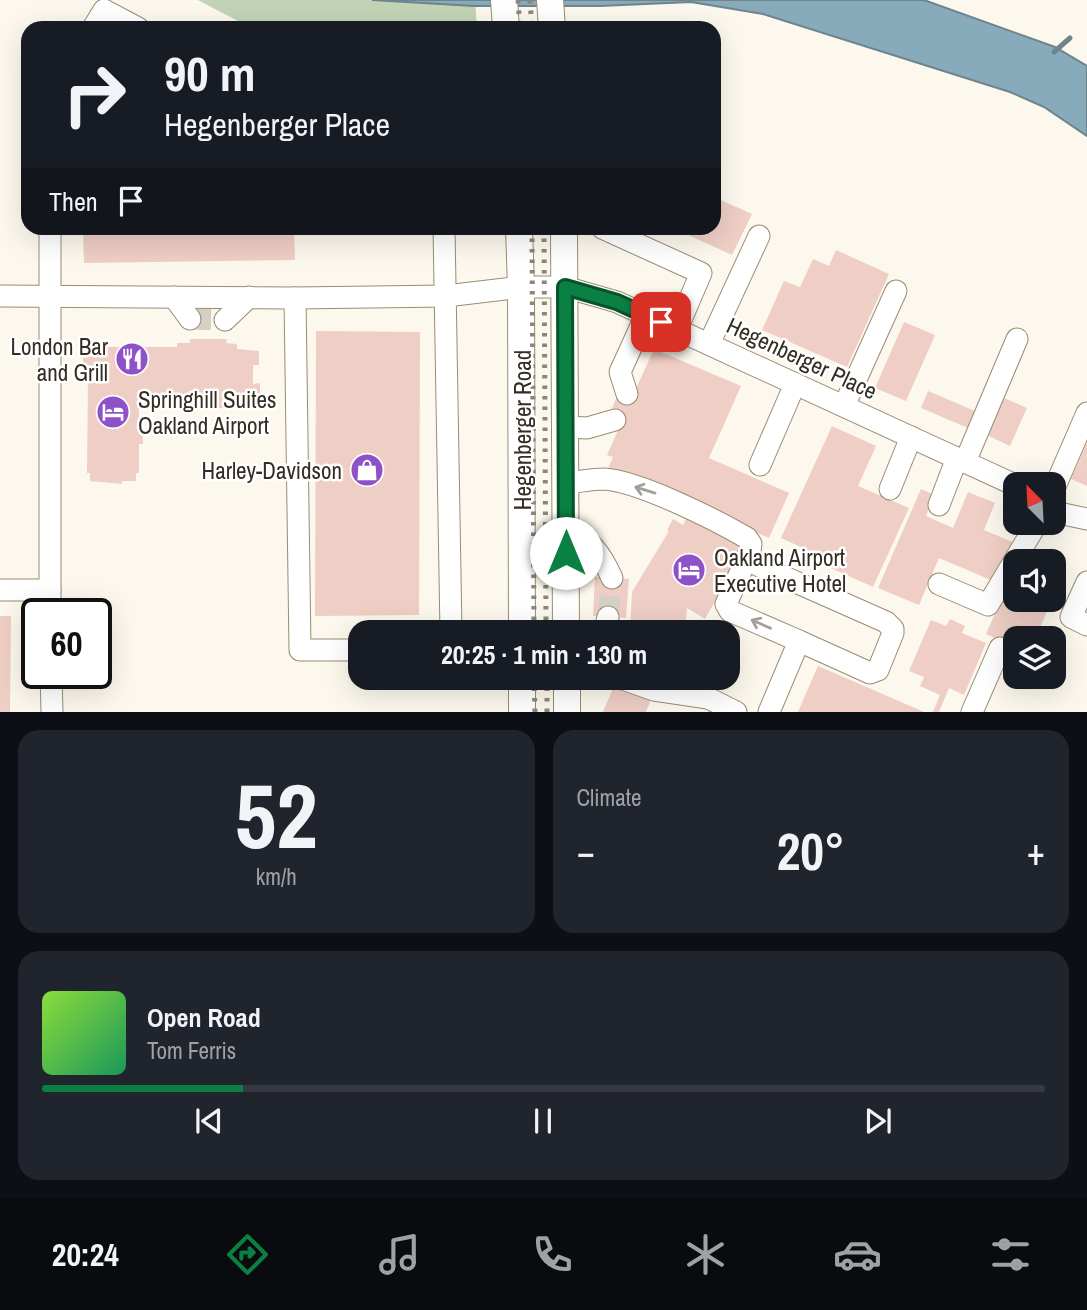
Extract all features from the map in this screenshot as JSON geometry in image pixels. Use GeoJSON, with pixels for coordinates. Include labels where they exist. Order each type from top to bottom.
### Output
{"type":"FeatureCollection","features":[{"type":"Feature","properties":{"kind":"main road"},"geometry":{"type":"LineString","coordinates":[[504,0],[506,21]]}},
{"type":"Feature","properties":{"kind":"main road","name":"Hegenberger Road"},"geometry":{"type":"LineString","coordinates":[[519,235],[522,620]]}},
{"type":"Feature","properties":{"kind":"main road","name":"Hegenberger Road"},"geometry":{"type":"LineString","coordinates":[[564,235],[566,620]]}},
{"type":"Feature","properties":{"kind":"main road"},"geometry":{"type":"LineString","coordinates":[[522,585],[530,620]]}},
{"type":"Feature","properties":{"kind":"main road"},"geometry":{"type":"LineString","coordinates":[[522,690],[522,712]]}},
{"type":"Feature","properties":{"kind":"main road"},"geometry":{"type":"LineString","coordinates":[[569,690],[571,709]]}},
{"type":"Feature","properties":{"kind":"street"},"geometry":{"type":"LineString","coordinates":[[97,21],[104,10],[125,21]]}},
{"type":"Feature","properties":{"kind":"street"},"geometry":{"type":"LineString","coordinates":[[50,235],[50,598]]}},
{"type":"Feature","properties":{"kind":"street"},"geometry":{"type":"LineString","coordinates":[[444,235],[451,620]]}},
{"type":"Feature","properties":{"kind":"street"},"geometry":{"type":"LineString","coordinates":[[617,235],[701,273],[677,329]]}},
{"type":"Feature","properties":{"kind":"street"},"geometry":{"type":"LineString","coordinates":[[709,344],[760,236]]}},
{"type":"Feature","properties":{"kind":"street","name":"Hegenberger Place"},"geometry":{"type":"LineString","coordinates":[[0,296],[446,296],[521,287],[565,287],[617,302],[1003,479]]}},
{"type":"Feature","properties":{"kind":"street"},"geometry":{"type":"LineString","coordinates":[[844,406],[896,290]]}},
{"type":"Feature","properties":{"kind":"street"},"geometry":{"type":"LineString","coordinates":[[225,320],[249,297]]}},
{"type":"Feature","properties":{"kind":"street"},"geometry":{"type":"LineString","coordinates":[[174,298],[190,319]]}},
{"type":"Feature","properties":{"kind":"street"},"geometry":{"type":"LineString","coordinates":[[295,298],[300,650],[348,650]]}},
{"type":"Feature","properties":{"kind":"street"},"geometry":{"type":"LineString","coordinates":[[627,394],[621,372],[646,315]]}},
{"type":"Feature","properties":{"kind":"street"},"geometry":{"type":"LineString","coordinates":[[939,505],[1017,339]]}},
{"type":"Feature","properties":{"kind":"street"},"geometry":{"type":"LineString","coordinates":[[760,465],[795,384]]}},
{"type":"Feature","properties":{"kind":"street"},"geometry":{"type":"LineString","coordinates":[[1061,472],[1087,413]]}},
{"type":"Feature","properties":{"kind":"street"},"geometry":{"type":"LineString","coordinates":[[566,427],[587,428],[615,420]]}},
{"type":"Feature","properties":{"kind":"street"},"geometry":{"type":"LineString","coordinates":[[890,489],[911,437]]}},
{"type":"Feature","properties":{"kind":"street"},"geometry":{"type":"LineString","coordinates":[[566,483],[606,479],[659,495],[747,538],[751,544],[746,560],[726,604],[730,611],[870,673],[878,670],[893,633],[893,629],[886,622],[746,560]]}},
{"type":"Feature","properties":{"kind":"street"},"geometry":{"type":"LineString","coordinates":[[1066,515],[1087,519]]}},
{"type":"Feature","properties":{"kind":"street"},"geometry":{"type":"LineString","coordinates":[[566,527],[590,541],[603,558],[612,578]]}},
{"type":"Feature","properties":{"kind":"street"},"geometry":{"type":"LineString","coordinates":[[939,584],[988,605],[1029,536]]}},
{"type":"Feature","properties":{"kind":"street"},"geometry":{"type":"LineString","coordinates":[[1087,582],[1072,617],[1087,625]]}},
{"type":"Feature","properties":{"kind":"street"},"geometry":{"type":"LineString","coordinates":[[0,590],[50,590]]}},
{"type":"Feature","properties":{"kind":"street"},"geometry":{"type":"LineString","coordinates":[[769,712],[799,641]]}},
{"type":"Feature","properties":{"kind":"street"},"geometry":{"type":"LineString","coordinates":[[972,712],[1000,648]]}},
{"type":"Feature","properties":{"kind":"street"},"geometry":{"type":"LineString","coordinates":[[51,689],[52,712]]}},
{"type":"Feature","properties":{"kind":"street"},"geometry":{"type":"LineString","coordinates":[[653,690],[708,698],[736,712]]}},
{"type":"Feature","properties":{"kind":"green space"},"geometry":{"type":"Polygon","coordinates":[[[198,0],[475,0],[476,21],[238,21],[198,0]]]}},
{"type":"Feature","properties":{"kind":"water"},"geometry":{"type":"Polygon","coordinates":[[[372,0],[924,0],[1055,47],[1087,66],[1087,136],[1044,107],[1010,92],[763,14],[691,2],[600,6],[474,6],[372,0]]]}},
{"type":"Feature","properties":{"kind":"building"},"geometry":{"type":"Polygon","coordinates":[[[721,200],[752,214],[732,255],[688,235],[721,235],[721,200]]]}},
{"type":"Feature","properties":{"kind":"building"},"geometry":{"type":"Polygon","coordinates":[[[83,235],[294,235],[295,260],[84,263],[83,235]]]}},
{"type":"Feature","properties":{"kind":"building"},"geometry":{"type":"Polygon","coordinates":[[[836,250],[889,274],[847,367],[762,330],[784,281],[800,287],[813,259],[829,266],[836,250]]]}},
{"type":"Feature","properties":{"kind":"building"},"geometry":{"type":"Polygon","coordinates":[[[904,322],[935,335],[906,401],[875,388],[904,322]]]}},
{"type":"Feature","properties":{"kind":"building"},"geometry":{"type":"Polygon","coordinates":[[[316,331],[420,332],[419,615],[315,616],[316,331]]]}},
{"type":"Feature","properties":{"kind":"building","name":"Springhill Suites Oakland Airport"},"geometry":{"type":"Polygon","coordinates":[[[190,339],[227,339],[226,343],[237,344],[237,349],[259,351],[259,365],[253,365],[253,384],[260,383],[260,398],[241,401],[241,405],[226,404],[226,408],[190,408],[190,405],[177,405],[177,402],[153,401],[153,397],[139,398],[143,444],[139,444],[139,473],[136,473],[136,481],[122,481],[122,484],[90,481],[90,473],[87,473],[88,376],[91,376],[91,370],[83,370],[83,347],[177,347],[177,343],[190,343],[190,339]]]}},
{"type":"Feature","properties":{"kind":"building"},"geometry":{"type":"Polygon","coordinates":[[[654,349],[741,386],[709,458],[789,493],[769,538],[608,469],[613,457],[607,455],[620,426],[610,413],[618,394],[634,393],[654,349]]]}},
{"type":"Feature","properties":{"kind":"building"},"geometry":{"type":"Polygon","coordinates":[[[928,391],[975,411],[968,428],[921,408],[928,391]]]}},
{"type":"Feature","properties":{"kind":"building"},"geometry":{"type":"Polygon","coordinates":[[[1004,398],[1027,408],[1010,446],[987,435],[1004,398]]]}},
{"type":"Feature","properties":{"kind":"building"},"geometry":{"type":"Polygon","coordinates":[[[832,426],[876,446],[858,486],[909,508],[873,587],[822,564],[825,558],[781,538],[832,426]]]}},
{"type":"Feature","properties":{"kind":"building"},"geometry":{"type":"Polygon","coordinates":[[[1087,443],[1087,486],[1071,479],[1087,443]]]}},
{"type":"Feature","properties":{"kind":"building"},"geometry":{"type":"Polygon","coordinates":[[[921,489],[935,495],[926,516],[953,528],[968,492],[995,503],[984,530],[1015,543],[1012,549],[1003,549],[1003,571],[998,583],[939,558],[919,605],[878,588],[921,489]]]}},
{"type":"Feature","properties":{"kind":"building","name":"Oakland Airport Executive Hotel"},"geometry":{"type":"Polygon","coordinates":[[[688,515],[746,547],[705,619],[687,608],[686,620],[631,620],[632,592],[669,531],[667,530],[673,519],[683,525],[688,515]]]}},
{"type":"Feature","properties":{"kind":"building"},"geometry":{"type":"Polygon","coordinates":[[[595,577],[629,579],[626,618],[593,616],[595,577]]]}},
{"type":"Feature","properties":{"kind":"building"},"geometry":{"type":"Polygon","coordinates":[[[1003,596],[1003,612],[1047,612],[1041,626],[1003,626],[1003,642],[986,634],[1003,596]]]}},
{"type":"Feature","properties":{"kind":"building"},"geometry":{"type":"Polygon","coordinates":[[[0,616],[11,616],[10,712],[0,712],[0,616]]]}},
{"type":"Feature","properties":{"kind":"building"},"geometry":{"type":"Polygon","coordinates":[[[950,619],[965,626],[962,633],[986,643],[964,695],[949,688],[939,712],[933,712],[940,695],[920,686],[924,677],[909,671],[931,620],[946,626],[950,619]]]}},
{"type":"Feature","properties":{"kind":"building"},"geometry":{"type":"Polygon","coordinates":[[[818,666],[924,712],[798,712],[818,666]]]}},
{"type":"Feature","properties":{"kind":"building"},"geometry":{"type":"Polygon","coordinates":[[[612,690],[625,690],[651,699],[646,712],[603,712],[612,690]]]}},
{"type":"Feature","properties":{"kind":"waterway"},"geometry":{"type":"LineString","coordinates":[[1054,52],[1070,38]]}},
{"type":"Feature","properties":{"kind":"tunnel"},"geometry":{"type":"LineString","coordinates":[[190,319],[225,320]]}},
{"type":"Feature","properties":{"kind":"tunnel"},"geometry":{"type":"LineString","coordinates":[[608,617],[612,578]]}},
{"type":"Feature","properties":{"kind":"railway"},"geometry":{"type":"LineString","coordinates":[[518,0],[520,21]]}},
{"type":"Feature","properties":{"kind":"railway"},"geometry":{"type":"LineString","coordinates":[[530,0],[532,21]]}},
{"type":"Feature","properties":{"kind":"railway"},"geometry":{"type":"LineString","coordinates":[[532,235],[534,620]]}},
{"type":"Feature","properties":{"kind":"railway"},"geometry":{"type":"LineString","coordinates":[[544,235],[546,620]]}},
{"type":"Feature","properties":{"kind":"railway"},"geometry":{"type":"LineString","coordinates":[[534,690],[535,712]]}},
{"type":"Feature","properties":{"kind":"railway"},"geometry":{"type":"LineString","coordinates":[[547,690],[547,712]]}},
{"type":"Feature","properties":{"kind":"place","name":"London Bar and Grill"},"geometry":{"type":"Point","coordinates":[132,359]}},
{"type":"Feature","properties":{"kind":"place","name":"Springhill Suites Oakland Airport"},"geometry":{"type":"Point","coordinates":[113,412]}},
{"type":"Feature","properties":{"kind":"place","name":"Harley-Davidson"},"geometry":{"type":"Point","coordinates":[367,470]}},
{"type":"Feature","properties":{"kind":"place","name":"Oakland Airport Executive Hotel"},"geometry":{"type":"Point","coordinates":[689,570]}},
{"type":"Feature","properties":{"kind":"route"},"geometry":{"type":"LineString","coordinates":[[566,553],[565,287],[617,302],[661,322]]}}]}
